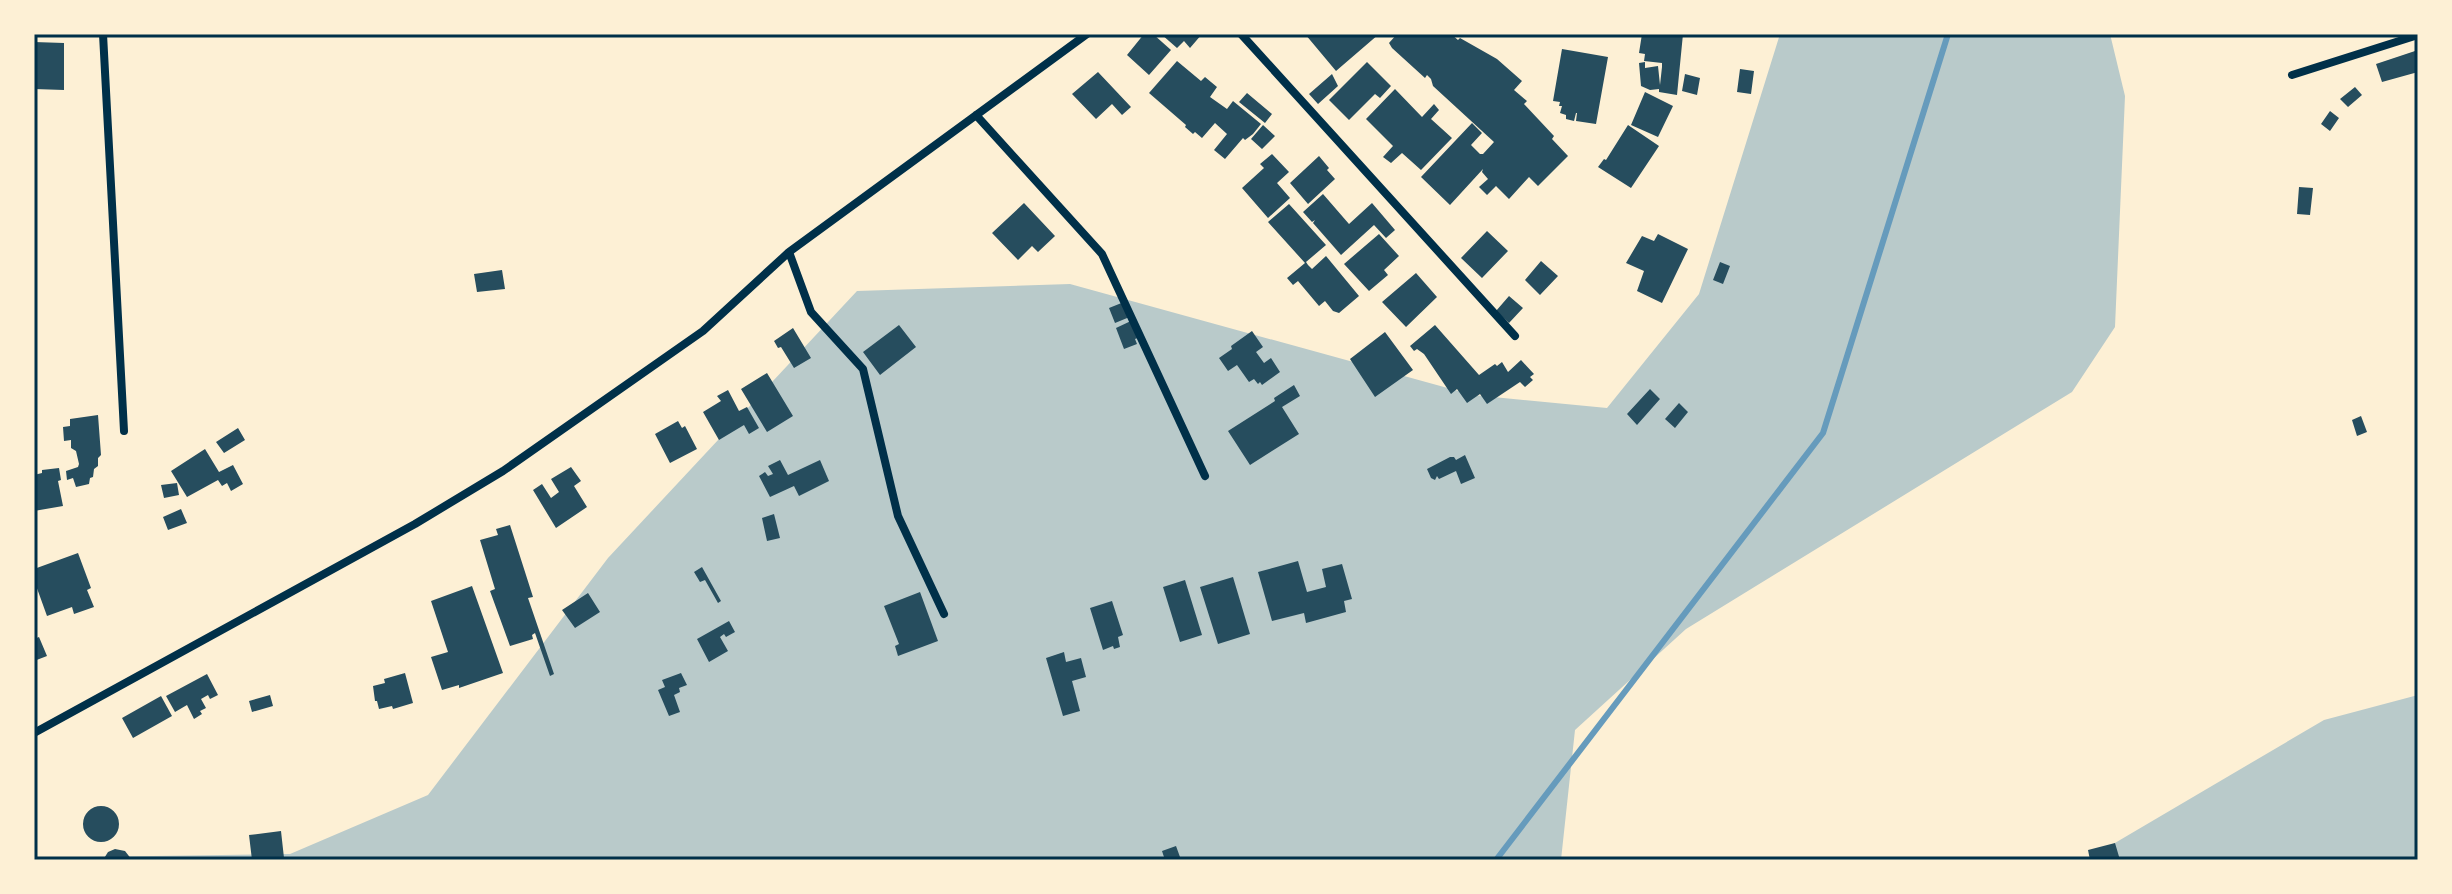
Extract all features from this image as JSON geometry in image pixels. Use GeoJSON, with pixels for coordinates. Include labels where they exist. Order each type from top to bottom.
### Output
{"type":"FeatureCollection","features":[{"type":"Feature","properties":{"kind":"street"},"geometry":{"type":"LineString","coordinates":[[103,34],[124,431]]}},
{"type":"Feature","properties":{"kind":"street"},"geometry":{"type":"LineString","coordinates":[[34,733],[415,524],[503,471],[703,331],[789,252],[1087,34]]}},
{"type":"Feature","properties":{"kind":"street"},"geometry":{"type":"LineString","coordinates":[[1241,34],[1515,336]]}},
{"type":"Feature","properties":{"kind":"street"},"geometry":{"type":"LineString","coordinates":[[2292,75],[2418,35]]}},
{"type":"Feature","properties":{"kind":"street"},"geometry":{"type":"LineString","coordinates":[[976,115],[1102,254],[1205,476]]}},
{"type":"Feature","properties":{"kind":"street"},"geometry":{"type":"LineString","coordinates":[[789,252],[811,312],[863,369],[898,516],[944,614]]}},
{"type":"Feature","properties":{"kind":"shaded area"},"geometry":{"type":"Polygon","coordinates":[[[1780,34],[2110,34],[2125,96],[2115,327],[2072,392],[1686,629],[1575,730],[1561,860],[77,860],[84,857],[290,854],[428,795],[608,558],[857,291],[1070,284],[1473,395],[1607,408],[1699,294],[1780,34]]]}},
{"type":"Feature","properties":{"kind":"shaded area"},"geometry":{"type":"Polygon","coordinates":[[[2418,695],[2418,860],[2086,860],[2324,720],[2418,695]]]}},
{"type":"Feature","properties":{"kind":"building"},"geometry":{"type":"Polygon","coordinates":[[[1144,34],[1153,34],[1171,50],[1149,75],[1127,55],[1144,34]]]}},
{"type":"Feature","properties":{"kind":"building"},"geometry":{"type":"Polygon","coordinates":[[[1161,34],[1202,34],[1190,48],[1184,41],[1177,48],[1161,34]]]}},
{"type":"Feature","properties":{"kind":"building"},"geometry":{"type":"Polygon","coordinates":[[[1305,34],[1360,36],[1379,34],[1336,71],[1305,34]]]}},
{"type":"Feature","properties":{"kind":"building"},"geometry":{"type":"Polygon","coordinates":[[[1397,34],[1451,34],[1497,59],[1522,81],[1514,90],[1527,101],[1524,104],[1568,156],[1538,186],[1529,177],[1509,199],[1496,186],[1487,195],[1479,187],[1488,179],[1483,169],[1450,205],[1421,177],[1472,123],[1482,133],[1471,145],[1480,154],[1494,142],[1433,86],[1427,75],[1425,78],[1392,48],[1389,43],[1397,34]]]}},
{"type":"Feature","properties":{"kind":"building"},"geometry":{"type":"Polygon","coordinates":[[[1642,34],[1683,34],[1677,95],[1641,86],[1639,63],[1645,62],[1645,68],[1658,66],[1660,85],[1662,67],[1662,63],[1644,61],[1645,54],[1639,53],[1642,34]]]}},
{"type":"Feature","properties":{"kind":"building"},"geometry":{"type":"Polygon","coordinates":[[[34,42],[64,43],[64,90],[34,89],[34,42]]]}},
{"type":"Feature","properties":{"kind":"building"},"geometry":{"type":"Polygon","coordinates":[[[1562,49],[1608,57],[1596,124],[1576,121],[1577,113],[1574,121],[1566,119],[1566,115],[1560,113],[1560,102],[1553,101],[1562,49]]]}},
{"type":"Feature","properties":{"kind":"building"},"geometry":{"type":"Polygon","coordinates":[[[2418,50],[2418,72],[2382,82],[2376,64],[2418,50]]]}},
{"type":"Feature","properties":{"kind":"building"},"geometry":{"type":"Polygon","coordinates":[[[1177,61],[1201,81],[1205,77],[1217,87],[1210,97],[1227,109],[1233,101],[1261,124],[1253,134],[1245,140],[1243,138],[1225,159],[1214,150],[1227,134],[1215,123],[1202,138],[1195,132],[1193,134],[1149,93],[1177,61]]]}},
{"type":"Feature","properties":{"kind":"building"},"geometry":{"type":"Polygon","coordinates":[[[1367,62],[1391,86],[1380,98],[1375,94],[1349,120],[1329,100],[1367,62]]]}},
{"type":"Feature","properties":{"kind":"building"},"geometry":{"type":"Polygon","coordinates":[[[1740,69],[1754,71],[1751,94],[1737,92],[1740,69]]]}},
{"type":"Feature","properties":{"kind":"building"},"geometry":{"type":"Polygon","coordinates":[[[1098,72],[1131,107],[1122,115],[1112,104],[1096,119],[1072,94],[1098,72]]]}},
{"type":"Feature","properties":{"kind":"building"},"geometry":{"type":"Polygon","coordinates":[[[1332,74],[1338,86],[1318,104],[1309,94],[1332,74]]]}},
{"type":"Feature","properties":{"kind":"building"},"geometry":{"type":"Polygon","coordinates":[[[1685,74],[1700,78],[1697,95],[1682,91],[1685,74]]]}},
{"type":"Feature","properties":{"kind":"building"},"geometry":{"type":"Polygon","coordinates":[[[2355,87],[2362,95],[2348,107],[2340,99],[2355,87]]]}},
{"type":"Feature","properties":{"kind":"building"},"geometry":{"type":"Polygon","coordinates":[[[1395,89],[1422,117],[1434,104],[1439,110],[1431,119],[1452,138],[1421,170],[1402,153],[1391,163],[1383,157],[1393,146],[1366,119],[1395,89]]]}},
{"type":"Feature","properties":{"kind":"building"},"geometry":{"type":"Polygon","coordinates":[[[1645,92],[1673,106],[1658,137],[1631,125],[1645,92]]]}},
{"type":"Feature","properties":{"kind":"building"},"geometry":{"type":"Polygon","coordinates":[[[1247,93],[1272,114],[1265,123],[1239,102],[1247,93]]]}},
{"type":"Feature","properties":{"kind":"building"},"geometry":{"type":"Polygon","coordinates":[[[2330,111],[2339,118],[2330,131],[2321,124],[2330,111]]]}},
{"type":"Feature","properties":{"kind":"building"},"geometry":{"type":"Polygon","coordinates":[[[1263,125],[1275,136],[1262,149],[1251,139],[1263,125]]]}},
{"type":"Feature","properties":{"kind":"building"},"geometry":{"type":"Polygon","coordinates":[[[1628,125],[1659,146],[1631,188],[1598,167],[1606,160],[1628,125]]]}},
{"type":"Feature","properties":{"kind":"building"},"geometry":{"type":"Polygon","coordinates":[[[1272,154],[1289,172],[1277,183],[1290,198],[1268,218],[1242,188],[1264,168],[1260,164],[1272,154]]]}},
{"type":"Feature","properties":{"kind":"building"},"geometry":{"type":"Polygon","coordinates":[[[1319,156],[1335,179],[1308,204],[1290,183],[1319,156]]]}},
{"type":"Feature","properties":{"kind":"building"},"geometry":{"type":"Polygon","coordinates":[[[2299,187],[2313,188],[2310,215],[2297,214],[2299,187]]]}},
{"type":"Feature","properties":{"kind":"building"},"geometry":{"type":"Polygon","coordinates":[[[1323,194],[1349,224],[1372,203],[1395,230],[1386,238],[1374,225],[1341,255],[1313,223],[1315,220],[1312,222],[1303,212],[1323,194]]]}},
{"type":"Feature","properties":{"kind":"building"},"geometry":{"type":"Polygon","coordinates":[[[1024,203],[1055,236],[1038,252],[1032,246],[1018,260],[992,233],[1024,203]]]}},
{"type":"Feature","properties":{"kind":"building"},"geometry":{"type":"Polygon","coordinates":[[[1289,204],[1326,245],[1306,262],[1308,265],[1312,269],[1326,256],[1359,296],[1339,313],[1325,301],[1319,306],[1298,281],[1293,285],[1287,278],[1305,263],[1268,222],[1289,204]]]}},
{"type":"Feature","properties":{"kind":"building"},"geometry":{"type":"Polygon","coordinates":[[[1487,231],[1508,251],[1482,278],[1461,258],[1487,231]]]}},
{"type":"Feature","properties":{"kind":"building"},"geometry":{"type":"Polygon","coordinates":[[[1379,234],[1399,256],[1384,270],[1388,275],[1369,291],[1344,264],[1379,234]]]}},
{"type":"Feature","properties":{"kind":"building"},"geometry":{"type":"Polygon","coordinates":[[[1658,234],[1688,249],[1662,303],[1637,291],[1644,271],[1626,263],[1642,236],[1654,241],[1658,234]]]}},
{"type":"Feature","properties":{"kind":"building"},"geometry":{"type":"Polygon","coordinates":[[[1541,261],[1558,276],[1540,295],[1525,280],[1541,261]]]}},
{"type":"Feature","properties":{"kind":"building"},"geometry":{"type":"Polygon","coordinates":[[[1720,262],[1730,266],[1723,284],[1713,280],[1720,262]]]}},
{"type":"Feature","properties":{"kind":"building"},"geometry":{"type":"Polygon","coordinates":[[[502,270],[505,289],[477,292],[474,274],[502,270]]]}},
{"type":"Feature","properties":{"kind":"building"},"geometry":{"type":"Polygon","coordinates":[[[1416,273],[1437,297],[1406,327],[1382,302],[1416,273]]]}},
{"type":"Feature","properties":{"kind":"building"},"geometry":{"type":"Polygon","coordinates":[[[1509,296],[1523,308],[1509,323],[1496,311],[1509,296]]]}},
{"type":"Feature","properties":{"kind":"building"},"geometry":{"type":"Polygon","coordinates":[[[1124,302],[1132,316],[1115,323],[1109,308],[1124,302]]]}},
{"type":"Feature","properties":{"kind":"building"},"geometry":{"type":"Polygon","coordinates":[[[1133,320],[1140,337],[1135,339],[1137,344],[1124,349],[1116,328],[1133,320]]]}},
{"type":"Feature","properties":{"kind":"building"},"geometry":{"type":"Polygon","coordinates":[[[899,325],[916,347],[880,375],[863,352],[899,325]]]}},
{"type":"Feature","properties":{"kind":"building"},"geometry":{"type":"Polygon","coordinates":[[[1435,325],[1479,375],[1502,362],[1508,372],[1521,360],[1534,374],[1530,377],[1533,380],[1525,387],[1520,382],[1487,404],[1480,394],[1467,403],[1457,389],[1451,394],[1424,354],[1410,346],[1435,325]]]}},
{"type":"Feature","properties":{"kind":"building"},"geometry":{"type":"Polygon","coordinates":[[[793,328],[811,358],[794,368],[774,341],[793,328]]]}},
{"type":"Feature","properties":{"kind":"building"},"geometry":{"type":"Polygon","coordinates":[[[1252,331],[1263,347],[1256,352],[1264,363],[1271,358],[1280,372],[1262,385],[1254,379],[1249,382],[1237,365],[1228,371],[1219,358],[1252,331]]]}},
{"type":"Feature","properties":{"kind":"building"},"geometry":{"type":"Polygon","coordinates":[[[1385,332],[1413,370],[1375,397],[1350,359],[1385,332]]]}},
{"type":"Feature","properties":{"kind":"building"},"geometry":{"type":"Polygon","coordinates":[[[767,373],[793,416],[767,432],[741,389],[767,373]]]}},
{"type":"Feature","properties":{"kind":"building"},"geometry":{"type":"Polygon","coordinates":[[[1294,385],[1300,396],[1282,407],[1299,434],[1250,465],[1228,431],[1294,385]]]}},
{"type":"Feature","properties":{"kind":"building"},"geometry":{"type":"Polygon","coordinates":[[[1650,389],[1660,399],[1637,425],[1627,414],[1650,389]]]}},
{"type":"Feature","properties":{"kind":"building"},"geometry":{"type":"Polygon","coordinates":[[[728,390],[739,411],[747,407],[759,428],[749,434],[744,425],[719,440],[703,412],[721,401],[717,396],[728,390]]]}},
{"type":"Feature","properties":{"kind":"building"},"geometry":{"type":"Polygon","coordinates":[[[1679,403],[1688,412],[1675,428],[1665,419],[1679,403]]]}},
{"type":"Feature","properties":{"kind":"building"},"geometry":{"type":"Polygon","coordinates":[[[98,415],[101,455],[98,466],[89,484],[76,487],[73,478],[67,480],[66,471],[79,464],[76,451],[71,448],[71,440],[64,441],[63,427],[70,426],[70,419],[98,415]]]}},
{"type":"Feature","properties":{"kind":"building"},"geometry":{"type":"Polygon","coordinates":[[[2361,416],[2367,432],[2357,436],[2352,420],[2361,416]]]}},
{"type":"Feature","properties":{"kind":"building"},"geometry":{"type":"Polygon","coordinates":[[[678,421],[682,428],[685,426],[697,449],[670,463],[655,434],[678,421]]]}},
{"type":"Feature","properties":{"kind":"building"},"geometry":{"type":"Polygon","coordinates":[[[238,428],[245,440],[224,453],[216,442],[238,428]]]}},
{"type":"Feature","properties":{"kind":"building"},"geometry":{"type":"Polygon","coordinates":[[[205,449],[219,472],[233,465],[243,484],[231,491],[227,483],[222,486],[218,480],[187,497],[171,471],[205,449]]]}},
{"type":"Feature","properties":{"kind":"building"},"geometry":{"type":"Polygon","coordinates":[[[1465,455],[1475,478],[1461,484],[1456,471],[1439,479],[1437,476],[1435,480],[1431,478],[1427,469],[1450,457],[1456,460],[1465,455]]]}},
{"type":"Feature","properties":{"kind":"building"},"geometry":{"type":"Polygon","coordinates":[[[780,460],[788,475],[820,460],[829,481],[799,496],[794,486],[770,497],[759,476],[765,472],[768,476],[773,474],[768,466],[780,460]]]}},
{"type":"Feature","properties":{"kind":"building"},"geometry":{"type":"Polygon","coordinates":[[[571,467],[581,481],[574,486],[587,507],[556,528],[533,490],[542,484],[551,498],[559,492],[551,479],[571,467]]]}},
{"type":"Feature","properties":{"kind":"building"},"geometry":{"type":"Polygon","coordinates":[[[59,468],[63,506],[34,511],[34,475],[42,473],[42,470],[59,468]]]}},
{"type":"Feature","properties":{"kind":"building"},"geometry":{"type":"Polygon","coordinates":[[[177,483],[179,495],[164,498],[161,485],[177,483]]]}},
{"type":"Feature","properties":{"kind":"building"},"geometry":{"type":"Polygon","coordinates":[[[181,509],[187,523],[168,530],[163,517],[181,509]]]}},
{"type":"Feature","properties":{"kind":"building"},"geometry":{"type":"Polygon","coordinates":[[[774,514],[780,538],[767,541],[762,518],[774,514]]]}},
{"type":"Feature","properties":{"kind":"building"},"geometry":{"type":"Polygon","coordinates":[[[510,525],[533,597],[528,598],[554,674],[550,676],[535,633],[533,639],[510,646],[490,591],[495,589],[480,540],[498,535],[496,529],[510,525]]]}},
{"type":"Feature","properties":{"kind":"building"},"geometry":{"type":"Polygon","coordinates":[[[78,553],[91,588],[87,590],[94,607],[74,614],[72,607],[47,616],[34,580],[34,569],[78,553]]]}},
{"type":"Feature","properties":{"kind":"building"},"geometry":{"type":"Polygon","coordinates":[[[1298,561],[1307,592],[1326,587],[1322,569],[1342,564],[1352,599],[1344,601],[1346,612],[1306,623],[1304,613],[1272,621],[1258,572],[1298,561]]]}},
{"type":"Feature","properties":{"kind":"building"},"geometry":{"type":"Polygon","coordinates":[[[702,567],[721,601],[718,603],[705,580],[700,582],[694,572],[702,567]]]}},
{"type":"Feature","properties":{"kind":"building"},"geometry":{"type":"Polygon","coordinates":[[[1233,577],[1250,634],[1218,644],[1200,587],[1233,577]]]}},
{"type":"Feature","properties":{"kind":"building"},"geometry":{"type":"Polygon","coordinates":[[[1185,580],[1202,635],[1180,642],[1163,587],[1185,580]]]}},
{"type":"Feature","properties":{"kind":"building"},"geometry":{"type":"Polygon","coordinates":[[[472,586],[503,673],[459,688],[459,685],[442,690],[431,657],[448,652],[431,601],[472,586]]]}},
{"type":"Feature","properties":{"kind":"building"},"geometry":{"type":"Polygon","coordinates":[[[920,592],[938,641],[898,656],[895,646],[899,644],[884,606],[920,592]]]}},
{"type":"Feature","properties":{"kind":"building"},"geometry":{"type":"Polygon","coordinates":[[[588,593],[600,612],[575,628],[562,610],[588,593]]]}},
{"type":"Feature","properties":{"kind":"building"},"geometry":{"type":"Polygon","coordinates":[[[1112,601],[1123,635],[1118,637],[1120,647],[1103,650],[1090,608],[1112,601]]]}},
{"type":"Feature","properties":{"kind":"building"},"geometry":{"type":"Polygon","coordinates":[[[729,621],[735,632],[720,637],[728,651],[709,662],[697,639],[729,621]]]}},
{"type":"Feature","properties":{"kind":"building"},"geometry":{"type":"Polygon","coordinates":[[[39,637],[47,656],[34,661],[34,639],[39,637]]]}},
{"type":"Feature","properties":{"kind":"building"},"geometry":{"type":"Polygon","coordinates":[[[1064,652],[1066,662],[1081,658],[1086,677],[1072,681],[1080,711],[1063,716],[1046,658],[1064,652]]]}},
{"type":"Feature","properties":{"kind":"building"},"geometry":{"type":"Polygon","coordinates":[[[405,673],[413,703],[393,709],[392,706],[379,709],[373,686],[405,673]]]}},
{"type":"Feature","properties":{"kind":"building"},"geometry":{"type":"Polygon","coordinates":[[[681,673],[687,685],[679,688],[680,692],[674,695],[680,712],[669,716],[658,690],[665,687],[662,680],[681,673]]]}},
{"type":"Feature","properties":{"kind":"building"},"geometry":{"type":"Polygon","coordinates":[[[207,674],[218,695],[201,699],[206,708],[200,711],[202,714],[194,719],[187,705],[175,712],[166,696],[207,674]]]}},
{"type":"Feature","properties":{"kind":"building"},"geometry":{"type":"Polygon","coordinates":[[[270,695],[273,706],[252,712],[249,701],[270,695]]]}},
{"type":"Feature","properties":{"kind":"building"},"geometry":{"type":"Polygon","coordinates":[[[161,696],[172,716],[133,738],[122,718],[161,696]]]}},
{"type":"Feature","properties":{"kind":"building"},"geometry":{"type":"Polygon","coordinates":[[[101,806],[114,811],[119,824],[114,837],[101,842],[88,837],[83,824],[88,811],[101,806]]]}},
{"type":"Feature","properties":{"kind":"building"},"geometry":{"type":"Polygon","coordinates":[[[281,831],[284,858],[252,860],[249,835],[281,831]]]}},
{"type":"Feature","properties":{"kind":"building"},"geometry":{"type":"Polygon","coordinates":[[[2115,843],[2120,860],[2090,860],[2088,850],[2115,843]]]}},
{"type":"Feature","properties":{"kind":"building"},"geometry":{"type":"Polygon","coordinates":[[[1176,846],[1180,857],[1165,860],[1162,851],[1176,846]]]}},
{"type":"Feature","properties":{"kind":"building"},"geometry":{"type":"Polygon","coordinates":[[[115,849],[125,851],[132,860],[103,860],[108,852],[115,849]]]}},
{"type":"Feature","properties":{"kind":"waterway"},"geometry":{"type":"LineString","coordinates":[[1496,860],[1823,433],[1948,34]]}}]}
